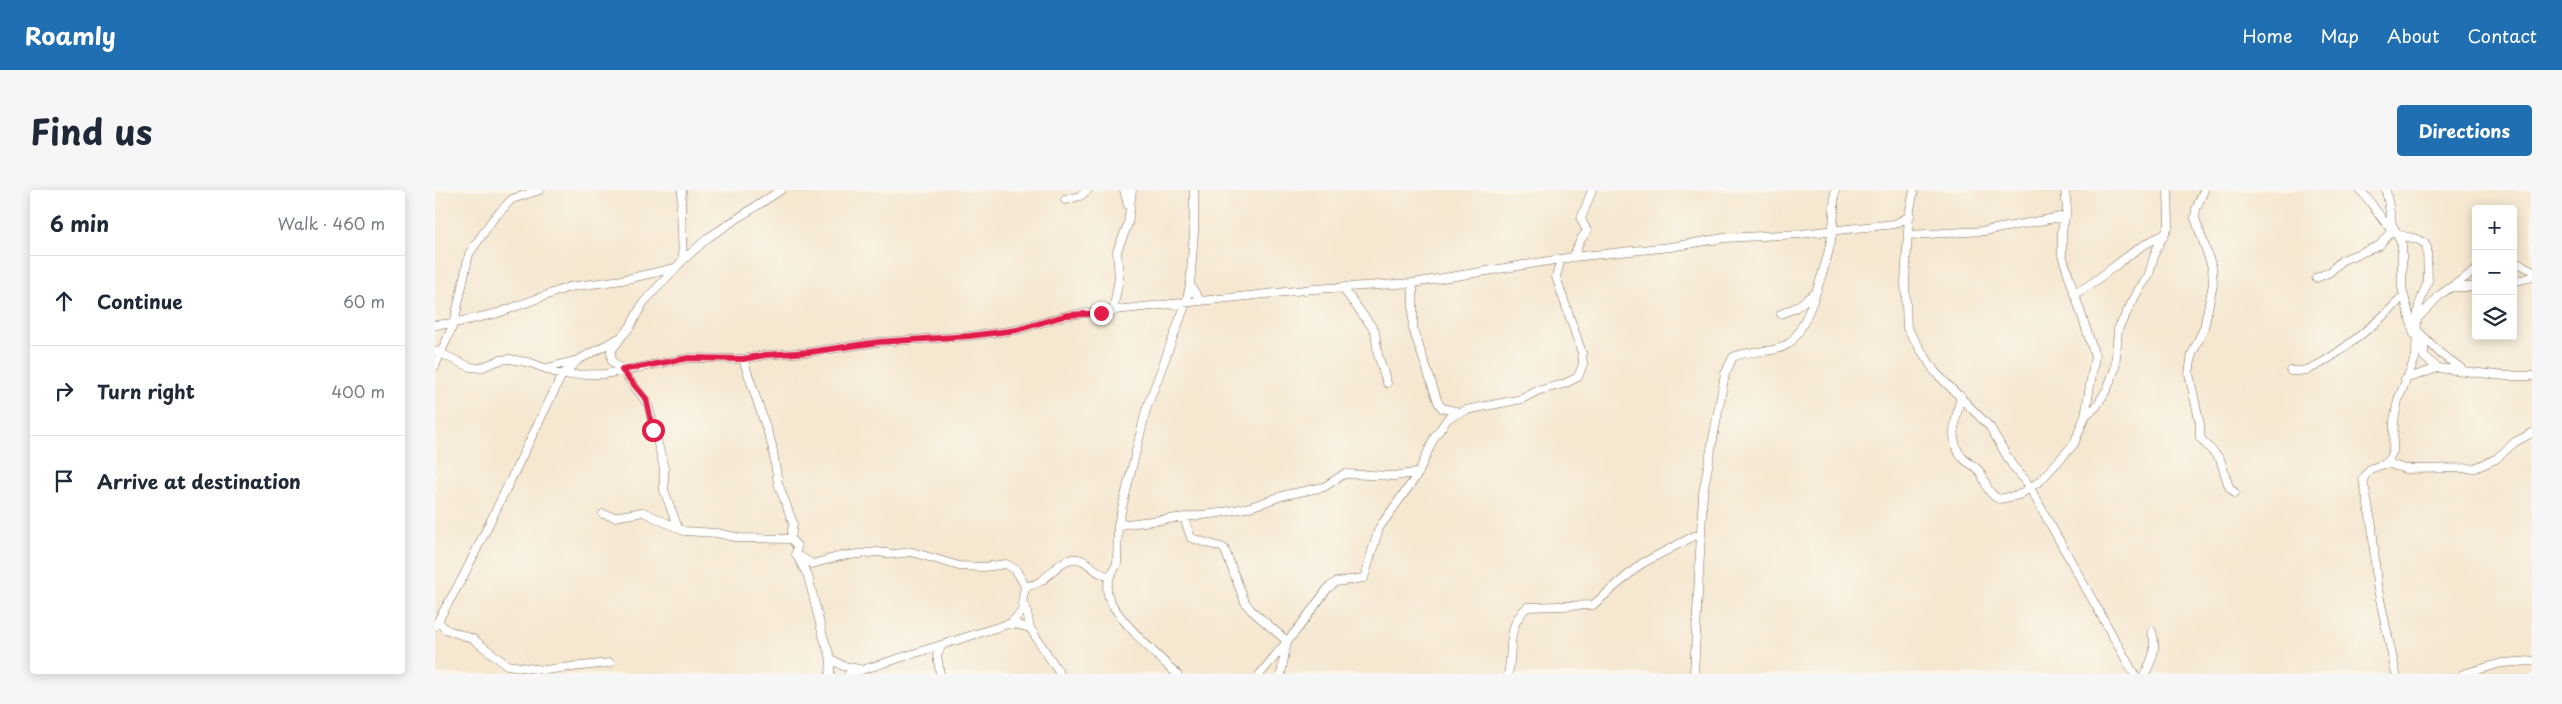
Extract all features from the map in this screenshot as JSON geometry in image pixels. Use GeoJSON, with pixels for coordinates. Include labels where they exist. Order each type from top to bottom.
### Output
{"type":"FeatureCollection","features":[{"type":"Feature","properties":{"kind":"street"},"geometry":{"type":"LineString","coordinates":[[435,366],[438,352],[454,323],[469,254],[493,220],[512,199],[540,190]]}},
{"type":"Feature","properties":{"kind":"street"},"geometry":{"type":"LineString","coordinates":[[682,190],[683,260]]}},
{"type":"Feature","properties":{"kind":"street"},"geometry":{"type":"LineString","coordinates":[[678,528],[664,490],[662,460],[648,404],[622,370],[612,362],[611,351],[630,327],[643,302],[683,260],[709,237],[781,190]]}},
{"type":"Feature","properties":{"kind":"street"},"geometry":{"type":"LineString","coordinates":[[1065,200],[1080,196],[1088,190]]}},
{"type":"Feature","properties":{"kind":"street"},"geometry":{"type":"LineString","coordinates":[[1124,190],[1129,209]]}},
{"type":"Feature","properties":{"kind":"street"},"geometry":{"type":"LineString","coordinates":[[1113,312],[1119,278],[1117,252],[1126,232],[1132,190]]}},
{"type":"Feature","properties":{"kind":"street"},"geometry":{"type":"LineString","coordinates":[[1177,674],[1137,634],[1112,603],[1107,593],[1110,576],[1117,564],[1118,525],[1146,410],[1186,303],[1190,285],[1194,232],[1194,190]]}},
{"type":"Feature","properties":{"kind":"street"},"geometry":{"type":"LineString","coordinates":[[1573,257],[1587,231],[1581,219],[1592,190]]}},
{"type":"Feature","properties":{"kind":"street"},"geometry":{"type":"LineString","coordinates":[[1695,674],[1698,636],[1700,536],[1707,470],[1729,363],[1733,357],[1740,353],[1772,350],[1789,344],[1800,329],[1810,310],[1833,230],[1835,190]]}},
{"type":"Feature","properties":{"kind":"street"},"geometry":{"type":"LineString","coordinates":[[1914,190],[1908,235],[1905,282],[1907,328],[1935,372],[1990,427],[2012,465],[2031,489],[2133,674]]}},
{"type":"Feature","properties":{"kind":"street"},"geometry":{"type":"LineString","coordinates":[[1961,396],[1954,433],[1957,450],[1962,457],[1977,468],[1987,491],[1999,499],[2019,495],[2031,489],[2073,444],[2085,416],[2095,356],[2061,248],[2066,216],[2065,190]]}},
{"type":"Feature","properties":{"kind":"street"},"geometry":{"type":"LineString","coordinates":[[2085,416],[2096,407],[2107,389],[2115,369],[2118,329],[2148,276],[2155,250],[2170,221],[2168,190]]}},
{"type":"Feature","properties":{"kind":"street"},"geometry":{"type":"LineString","coordinates":[[2204,190],[2196,209],[2195,218],[2212,267],[2213,284],[2204,328],[2192,354],[2189,374],[2200,424],[2200,438],[2220,459],[2229,487],[2235,493]]}},
{"type":"Feature","properties":{"kind":"street"},"geometry":{"type":"LineString","coordinates":[[2360,190],[2394,231],[2402,245],[2401,278],[2416,342]]}},
{"type":"Feature","properties":{"kind":"street"},"geometry":{"type":"LineString","coordinates":[[2387,190],[2394,231]]}},
{"type":"Feature","properties":{"kind":"street"},"geometry":{"type":"LineString","coordinates":[[438,352],[470,367],[480,368],[500,360],[510,359],[547,368],[562,375],[605,374],[689,358],[743,359],[879,342],[978,335],[1017,330],[1067,315],[1113,312],[1200,300],[1342,287],[1413,283],[1573,257],[1670,247],[1724,238],[1800,234],[1895,224],[1910,216]]}},
{"type":"Feature","properties":{"kind":"street"},"geometry":{"type":"LineString","coordinates":[[1908,235],[1985,231],[2066,216]]}},
{"type":"Feature","properties":{"kind":"street"},"geometry":{"type":"LineString","coordinates":[[2316,278],[2330,272],[2342,260],[2379,246],[2394,231]]}},
{"type":"Feature","properties":{"kind":"street"},"geometry":{"type":"LineString","coordinates":[[2394,231],[2420,240],[2427,248],[2428,281],[2419,306],[2416,356],[2405,379],[2395,411],[2393,451],[2387,463],[2366,472],[2363,488],[2372,526],[2377,585],[2396,674]]}},
{"type":"Feature","properties":{"kind":"street"},"geometry":{"type":"LineString","coordinates":[[2074,294],[2087,287],[2147,243],[2164,234]]}},
{"type":"Feature","properties":{"kind":"street"},"geometry":{"type":"LineString","coordinates":[[1260,674],[1328,588],[1336,582],[1363,578],[1379,528],[1419,472],[1437,431],[1448,418],[1459,412],[1523,399],[1537,391],[1564,384],[1578,377],[1583,364],[1582,353],[1556,277],[1561,259]]}},
{"type":"Feature","properties":{"kind":"street"},"geometry":{"type":"LineString","coordinates":[[2517,263],[2532,270]]}},
{"type":"Feature","properties":{"kind":"street"},"geometry":{"type":"LineString","coordinates":[[435,324],[454,323],[497,313],[569,286],[622,280],[675,268]]}},
{"type":"Feature","properties":{"kind":"street"},"geometry":{"type":"LineString","coordinates":[[2417,319],[2441,294],[2472,273]]}},
{"type":"Feature","properties":{"kind":"street"},"geometry":{"type":"LineString","coordinates":[[2517,281],[2532,277]]}},
{"type":"Feature","properties":{"kind":"street"},"geometry":{"type":"LineString","coordinates":[[1413,283],[1413,328],[1438,402],[1442,408],[1459,412]]}},
{"type":"Feature","properties":{"kind":"street"},"geometry":{"type":"LineString","coordinates":[[1190,285],[1200,300]]}},
{"type":"Feature","properties":{"kind":"street"},"geometry":{"type":"LineString","coordinates":[[1342,287],[1375,331],[1378,355],[1387,383]]}},
{"type":"Feature","properties":{"kind":"street"},"geometry":{"type":"LineString","coordinates":[[2452,287],[2472,287]]}},
{"type":"Feature","properties":{"kind":"street"},"geometry":{"type":"LineString","coordinates":[[1781,314],[1795,308],[1815,293]]}},
{"type":"Feature","properties":{"kind":"street"},"geometry":{"type":"LineString","coordinates":[[2291,371],[2306,370],[2322,362],[2375,323],[2404,295]]}},
{"type":"Feature","properties":{"kind":"street"},"geometry":{"type":"LineString","coordinates":[[2417,330],[2441,354],[2464,370]]}},
{"type":"Feature","properties":{"kind":"street"},"geometry":{"type":"LineString","coordinates":[[547,368],[578,360],[621,337]]}},
{"type":"Feature","properties":{"kind":"street"},"geometry":{"type":"LineString","coordinates":[[2424,338],[2425,357],[2438,368]]}},
{"type":"Feature","properties":{"kind":"street"},"geometry":{"type":"LineString","coordinates":[[743,359],[772,446],[778,483],[793,523],[791,539],[797,546],[796,554],[807,576],[831,659],[829,674]]}},
{"type":"Feature","properties":{"kind":"street"},"geometry":{"type":"LineString","coordinates":[[578,360],[562,375],[463,578],[436,624],[473,639],[507,666],[575,671],[610,663]]}},
{"type":"Feature","properties":{"kind":"street"},"geometry":{"type":"LineString","coordinates":[[2405,379],[2438,368],[2505,376],[2532,376]]}},
{"type":"Feature","properties":{"kind":"street"},"geometry":{"type":"LineString","coordinates":[[2387,463],[2405,469],[2475,468],[2496,459],[2515,442],[2532,433]]}},
{"type":"Feature","properties":{"kind":"street"},"geometry":{"type":"LineString","coordinates":[[1118,525],[1184,518],[1250,507],[1285,494],[1324,487],[1344,474],[1395,476],[1419,472]]}},
{"type":"Feature","properties":{"kind":"street"},"geometry":{"type":"LineString","coordinates":[[603,514],[614,517],[647,513],[684,531],[717,533],[740,538],[791,539]]}},
{"type":"Feature","properties":{"kind":"street"},"geometry":{"type":"LineString","coordinates":[[1184,518],[1191,538],[1223,548],[1245,602],[1287,641]]}},
{"type":"Feature","properties":{"kind":"street"},"geometry":{"type":"LineString","coordinates":[[1508,674],[1511,654],[1510,636],[1521,613],[1527,607],[1593,605],[1654,555],[1694,536],[1700,536]]}},
{"type":"Feature","properties":{"kind":"street"},"geometry":{"type":"LineString","coordinates":[[796,554],[812,564],[841,556],[877,552],[894,554],[912,552],[959,566],[984,567],[1006,564],[1016,570],[1025,586],[1022,604],[1026,607],[1030,628],[1060,674]]}},
{"type":"Feature","properties":{"kind":"street"},"geometry":{"type":"LineString","coordinates":[[1025,586],[1044,581],[1062,564],[1072,559],[1080,559],[1101,575],[1110,576]]}},
{"type":"Feature","properties":{"kind":"street"},"geometry":{"type":"LineString","coordinates":[[849,674],[1011,623],[1026,607]]}},
{"type":"Feature","properties":{"kind":"street"},"geometry":{"type":"LineString","coordinates":[[1011,623],[1030,628]]}},
{"type":"Feature","properties":{"kind":"street"},"geometry":{"type":"LineString","coordinates":[[2145,674],[2154,656],[2155,643],[2152,631]]}},
{"type":"Feature","properties":{"kind":"street"},"geometry":{"type":"LineString","coordinates":[[1281,674],[1287,641]]}},
{"type":"Feature","properties":{"kind":"street"},"geometry":{"type":"LineString","coordinates":[[940,674],[937,655],[942,645]]}},
{"type":"Feature","properties":{"kind":"street"},"geometry":{"type":"LineString","coordinates":[[831,659],[843,666],[863,670]]}},
{"type":"Feature","properties":{"kind":"street"},"geometry":{"type":"LineString","coordinates":[[2463,674],[2502,663],[2532,661]]}},
{"type":"Feature","properties":{"kind":"route"},"geometry":{"type":"LineString","coordinates":[[653,430],[646,399],[622,370],[689,358],[743,359],[879,342],[969,336],[1017,330],[1067,315],[1101,313]]}}]}
